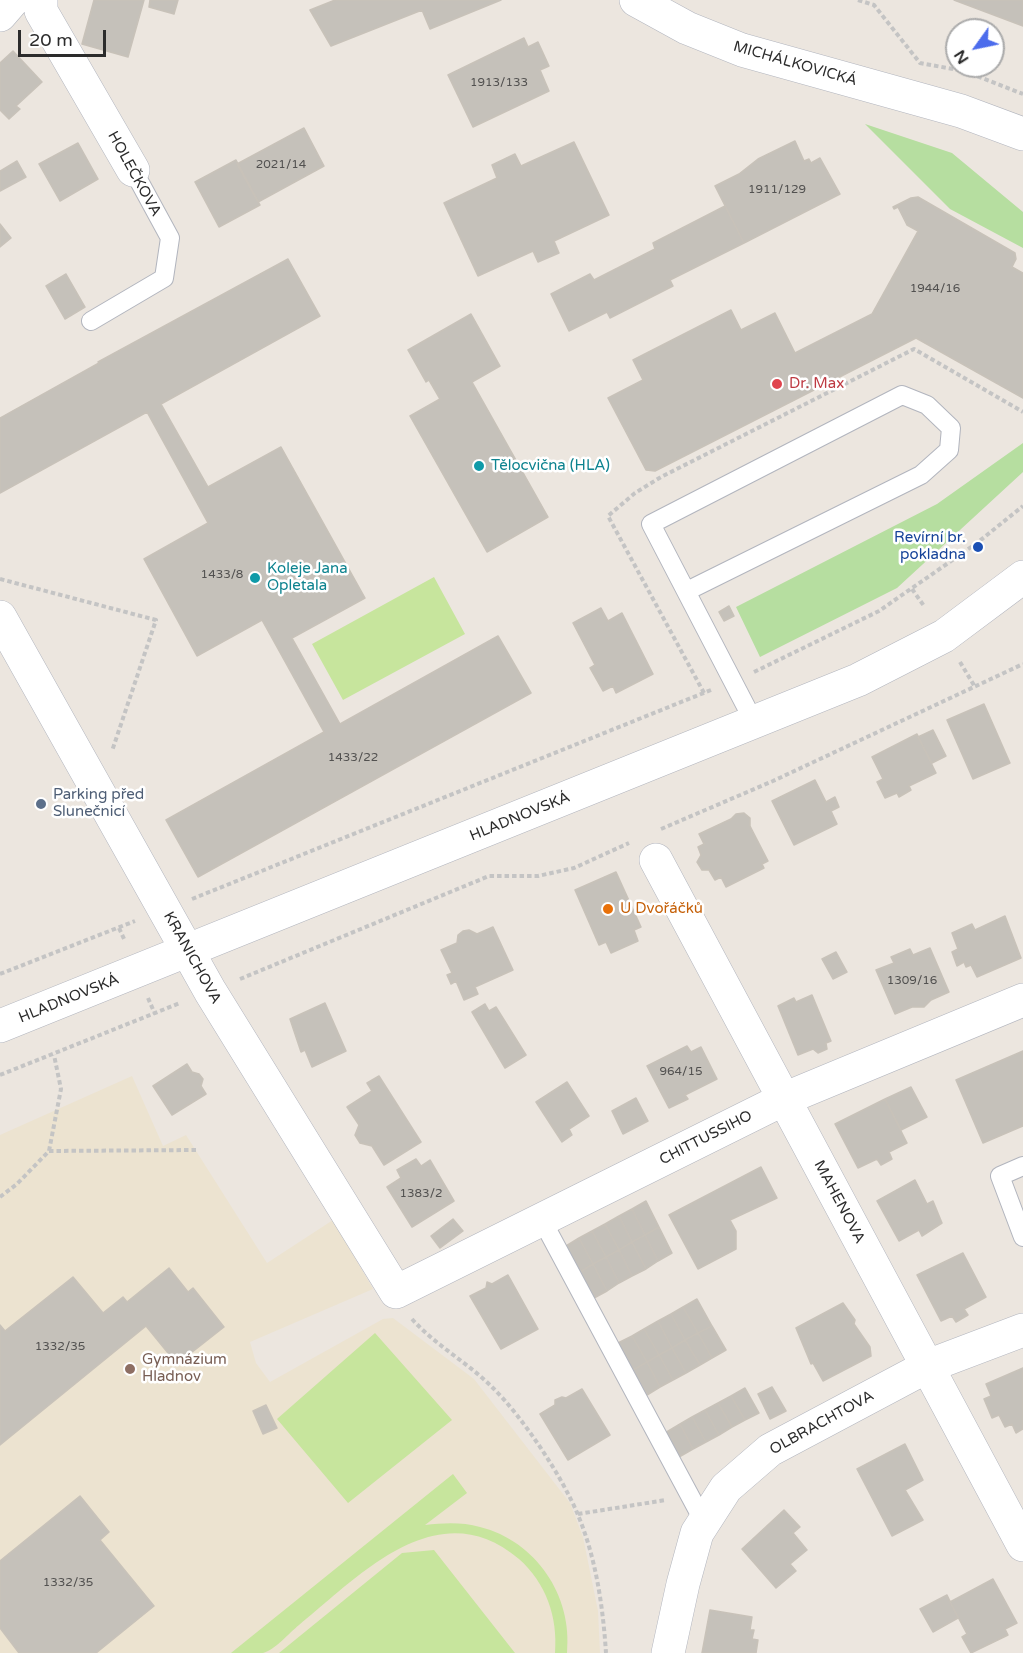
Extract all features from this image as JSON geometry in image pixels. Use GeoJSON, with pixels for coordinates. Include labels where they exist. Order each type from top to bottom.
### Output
{"type":"FeatureCollection","features":[{"type":"Feature","properties":{"kind":"street"},"geometry":{"type":"LineString","coordinates":[[0,15],[13,0]]}},
{"type":"Feature","properties":{"kind":"street","name":"HOLEČKOVA"},"geometry":{"type":"LineString","coordinates":[[41,0],[40,11],[133,171]]}},
{"type":"Feature","properties":{"kind":"street","name":"MICHÁLKOVICKÁ"},"geometry":{"type":"LineString","coordinates":[[636,0],[687,28],[742,50],[961,111],[1023,134]]}},
{"type":"Feature","properties":{"kind":"street","name":"MICHÁLKOVICKÁ"},"geometry":{"type":"LineString","coordinates":[[961,111],[1023,145]]}},
{"type":"Feature","properties":{"kind":"street","name":"HLADNOVSKÁ"},"geometry":{"type":"LineString","coordinates":[[0,1026],[858,680],[944,636],[1023,577]]}},
{"type":"Feature","properties":{"kind":"street","name":"KRANICHOVA"},"geometry":{"type":"LineString","coordinates":[[1,620],[210,991],[396,1292]]}},
{"type":"Feature","properties":{"kind":"street","name":"MAHENOVA"},"geometry":{"type":"LineString","coordinates":[[648,844],[1023,1545]]}},
{"type":"Feature","properties":{"kind":"street","name":"CHITTUSSIHO"},"geometry":{"type":"LineString","coordinates":[[396,1292],[784,1100],[1023,1000]]}},
{"type":"Feature","properties":{"kind":"street","name":"OLBRACHTOVA"},"geometry":{"type":"LineString","coordinates":[[668,1653],[682,1584],[697,1533],[697,1509],[726,1488],[770,1450],[928,1366],[1023,1330]]}},
{"type":"Feature","properties":{"kind":"lane","name":"HOLEČKOVA"},"geometry":{"type":"LineString","coordinates":[[91,321],[164,278],[170,238],[133,171]]}},
{"type":"Feature","properties":{"kind":"lane"},"geometry":{"type":"LineString","coordinates":[[687,591],[921,475],[949,450],[951,428],[927,405],[902,395],[651,524],[754,722]]}},
{"type":"Feature","properties":{"kind":"lane"},"geometry":{"type":"LineString","coordinates":[[1023,1166],[1000,1176],[1023,1237]]}},
{"type":"Feature","properties":{"kind":"lane"},"geometry":{"type":"LineString","coordinates":[[542,1220],[697,1509]]}},
{"type":"Feature","properties":{"kind":"path"},"geometry":{"type":"LineString","coordinates":[[858,0],[874,5],[920,63],[964,71],[1023,94]]}},
{"type":"Feature","properties":{"kind":"path"},"geometry":{"type":"LineString","coordinates":[[0,974],[734,681],[879,611],[1023,506]]}},
{"type":"Feature","properties":{"kind":"path"},"geometry":{"type":"LineString","coordinates":[[0,579],[156,620],[98,791]]}},
{"type":"Feature","properties":{"kind":"path"},"geometry":{"type":"LineString","coordinates":[[912,589],[924,606]]}},
{"type":"Feature","properties":{"kind":"path"},"geometry":{"type":"LineString","coordinates":[[959,661],[975,687]]}},
{"type":"Feature","properties":{"kind":"path"},"geometry":{"type":"LineString","coordinates":[[0,1075],[155,1014],[489,876],[538,876],[574,868],[648,844],[1023,664]]}},
{"type":"Feature","properties":{"kind":"path"},"geometry":{"type":"LineString","coordinates":[[119,928],[125,942]]}},
{"type":"Feature","properties":{"kind":"path"},"geometry":{"type":"LineString","coordinates":[[147,996],[155,1014]]}},
{"type":"Feature","properties":{"kind":"path"},"geometry":{"type":"LineString","coordinates":[[0,1197],[17,1184],[49,1151],[61,1089],[54,1055]]}},
{"type":"Feature","properties":{"kind":"path"},"geometry":{"type":"LineString","coordinates":[[49,1151],[198,1150]]}},
{"type":"Feature","properties":{"kind":"path"},"geometry":{"type":"LineString","coordinates":[[396,1292],[404,1309],[415,1323],[478,1374],[509,1407],[539,1447],[578,1514],[603,1609],[606,1653]]}},
{"type":"Feature","properties":{"kind":"path"},"geometry":{"type":"LineString","coordinates":[[578,1514],[697,1509]]}},
{"type":"Feature","properties":{"kind":"shaded area","name":"Gymnázium Hladnov"},"geometry":{"type":"Polygon","coordinates":[[[132,1076],[163,1146],[186,1135],[267,1263],[333,1220],[373,1289],[250,1342],[256,1363],[270,1382],[383,1319],[393,1318],[474,1379],[570,1503],[583,1537],[598,1611],[600,1653],[0,1653],[0,1135],[132,1076]]]}},
{"type":"Feature","properties":{"kind":"green space"},"geometry":{"type":"Polygon","coordinates":[[[865,124],[952,153],[1023,212],[1023,248],[950,209],[865,124]]]}},
{"type":"Feature","properties":{"kind":"green space"},"geometry":{"type":"Polygon","coordinates":[[[1023,443],[1023,472],[897,588],[760,657],[736,607],[937,504],[1023,443]]]}},
{"type":"Feature","properties":{"kind":"green space"},"geometry":{"type":"Polygon","coordinates":[[[434,577],[465,634],[343,700],[312,644],[434,577]]]}},
{"type":"Feature","properties":{"kind":"green space"},"geometry":{"type":"Polygon","coordinates":[[[375,1333],[452,1420],[348,1503],[277,1419],[375,1333]]]}},
{"type":"Feature","properties":{"kind":"green space"},"geometry":{"type":"Polygon","coordinates":[[[453,1474],[467,1493],[425,1525],[453,1523],[480,1527],[500,1534],[534,1558],[547,1574],[564,1611],[567,1653],[555,1653],[552,1614],[543,1590],[528,1568],[519,1559],[489,1540],[459,1533],[430,1537],[401,1548],[374,1564],[268,1651],[231,1653],[453,1474]]]}},
{"type":"Feature","properties":{"kind":"green space"},"geometry":{"type":"Polygon","coordinates":[[[434,1550],[515,1653],[279,1653],[402,1553],[434,1550]]]}},
{"type":"Feature","properties":{"kind":"building"},"geometry":{"type":"Polygon","coordinates":[[[94,0],[144,0],[128,57],[82,44],[94,0]]]}},
{"type":"Feature","properties":{"kind":"building"},"geometry":{"type":"Polygon","coordinates":[[[150,0],[178,0],[174,14],[149,7],[150,0]]]}},
{"type":"Feature","properties":{"kind":"building"},"geometry":{"type":"Polygon","coordinates":[[[335,0],[501,0],[430,29],[422,10],[331,46],[310,10],[335,0]]]}},
{"type":"Feature","properties":{"kind":"building"},"geometry":{"type":"Polygon","coordinates":[[[954,0],[1023,0],[1023,26],[954,0]]]}},
{"type":"Feature","properties":{"kind":"building"},"geometry":{"type":"Polygon","coordinates":[[[524,38],[528,47],[538,42],[549,66],[540,70],[549,91],[473,127],[448,75],[524,38]]]}},
{"type":"Feature","properties":{"kind":"building"},"geometry":{"type":"Polygon","coordinates":[[[13,51],[42,82],[16,106],[20,109],[9,119],[0,110],[0,63],[13,51]]]}},
{"type":"Feature","properties":{"kind":"building"},"geometry":{"type":"Polygon","coordinates":[[[304,128],[324,166],[258,202],[237,164],[304,128]]]}},
{"type":"Feature","properties":{"kind":"building"},"geometry":{"type":"Polygon","coordinates":[[[795,141],[804,161],[809,159],[811,163],[820,158],[840,194],[744,243],[715,186],[739,174],[758,159],[795,141]]]}},
{"type":"Feature","properties":{"kind":"building"},"geometry":{"type":"Polygon","coordinates":[[[574,142],[609,215],[554,241],[559,253],[538,262],[533,251],[478,276],[444,203],[497,178],[492,165],[515,154],[521,166],[574,142]]]}},
{"type":"Feature","properties":{"kind":"building"},"geometry":{"type":"Polygon","coordinates":[[[78,143],[98,179],[60,201],[39,164],[78,143]]]}},
{"type":"Feature","properties":{"kind":"building"},"geometry":{"type":"Polygon","coordinates":[[[236,160],[260,205],[219,227],[195,182],[236,160]]]}},
{"type":"Feature","properties":{"kind":"building"},"geometry":{"type":"Polygon","coordinates":[[[17,161],[26,177],[0,191],[0,171],[17,161]]]}},
{"type":"Feature","properties":{"kind":"building"},"geometry":{"type":"Polygon","coordinates":[[[918,197],[1015,253],[1016,259],[1012,267],[1023,273],[1023,398],[916,338],[655,471],[646,470],[608,398],[643,380],[633,360],[731,310],[741,330],[775,313],[795,353],[872,314],[918,231],[907,225],[898,207],[894,209],[893,207],[918,197]]]}},
{"type":"Feature","properties":{"kind":"building"},"geometry":{"type":"Polygon","coordinates":[[[725,206],[744,243],[670,280],[673,286],[610,318],[607,312],[569,331],[551,294],[590,274],[594,280],[655,249],[653,243],[725,206]]]}},
{"type":"Feature","properties":{"kind":"building"},"geometry":{"type":"Polygon","coordinates":[[[0,224],[11,238],[0,247],[0,224]]]}},
{"type":"Feature","properties":{"kind":"building","name":"Koleje Jana Opletala"},"geometry":{"type":"Polygon","coordinates":[[[288,259],[320,316],[161,404],[208,487],[281,447],[365,598],[292,638],[340,724],[498,636],[531,693],[198,877],[166,820],[324,732],[262,620],[197,656],[144,559],[208,523],[147,412],[0,493],[0,418],[288,259]]]}},
{"type":"Feature","properties":{"kind":"building"},"geometry":{"type":"Polygon","coordinates":[[[66,274],[85,307],[65,319],[46,286],[66,274]]]}},
{"type":"Feature","properties":{"kind":"building","name":"Tělocvična (HLA)"},"geometry":{"type":"Polygon","coordinates":[[[471,314],[500,366],[472,382],[548,517],[487,552],[410,416],[440,399],[429,380],[426,382],[408,350],[471,314]]]}},
{"type":"Feature","properties":{"kind":"building"},"geometry":{"type":"Polygon","coordinates":[[[729,606],[734,616],[724,621],[719,612],[729,606]]]}},
{"type":"Feature","properties":{"kind":"building"},"geometry":{"type":"Polygon","coordinates":[[[601,608],[608,621],[622,613],[653,674],[616,693],[613,686],[603,691],[590,668],[595,665],[573,623],[601,608]]]}},
{"type":"Feature","properties":{"kind":"building"},"geometry":{"type":"Polygon","coordinates":[[[984,704],[1010,763],[973,779],[947,720],[984,704]]]}},
{"type":"Feature","properties":{"kind":"building"},"geometry":{"type":"Polygon","coordinates":[[[933,730],[946,756],[932,763],[918,737],[933,730]]]}},
{"type":"Feature","properties":{"kind":"building"},"geometry":{"type":"Polygon","coordinates":[[[917,734],[936,773],[909,786],[911,790],[899,797],[897,793],[885,798],[877,782],[883,779],[872,757],[917,734]]]}},
{"type":"Feature","properties":{"kind":"building"},"geometry":{"type":"Polygon","coordinates":[[[815,780],[826,802],[835,797],[839,807],[831,811],[837,824],[794,845],[772,801],[815,780]]]}},
{"type":"Feature","properties":{"kind":"building"},"geometry":{"type":"Polygon","coordinates":[[[744,813],[750,818],[750,826],[768,861],[762,864],[764,868],[726,887],[721,877],[715,880],[709,870],[702,870],[697,862],[701,855],[698,847],[704,844],[699,834],[731,819],[736,814],[744,813]]]}},
{"type":"Feature","properties":{"kind":"building","name":"U Dvořáčků"},"geometry":{"type":"Polygon","coordinates":[[[616,872],[641,927],[634,930],[638,941],[611,953],[606,942],[599,945],[575,890],[616,872]]]}},
{"type":"Feature","properties":{"kind":"building"},"geometry":{"type":"Polygon","coordinates":[[[1005,916],[1021,958],[977,977],[971,965],[966,967],[964,962],[957,966],[952,952],[958,949],[952,933],[972,924],[975,930],[1005,916]]]}},
{"type":"Feature","properties":{"kind":"building"},"geometry":{"type":"Polygon","coordinates":[[[493,927],[513,970],[475,987],[478,994],[464,1000],[456,981],[451,984],[447,975],[452,973],[441,950],[457,943],[458,935],[463,931],[469,930],[477,934],[493,927]]]}},
{"type":"Feature","properties":{"kind":"building"},"geometry":{"type":"Polygon","coordinates":[[[930,948],[949,992],[931,1000],[924,1007],[912,1007],[895,1014],[876,970],[894,963],[891,957],[910,949],[913,955],[930,948]]]}},
{"type":"Feature","properties":{"kind":"building"},"geometry":{"type":"Polygon","coordinates":[[[836,952],[847,972],[833,979],[822,959],[836,952]]]}},
{"type":"Feature","properties":{"kind":"building"},"geometry":{"type":"Polygon","coordinates":[[[812,995],[831,1041],[826,1043],[827,1049],[818,1053],[813,1049],[798,1055],[778,1006],[794,998],[796,1002],[812,995]]]}},
{"type":"Feature","properties":{"kind":"building"},"geometry":{"type":"Polygon","coordinates":[[[325,1003],[346,1051],[312,1067],[305,1050],[301,1052],[290,1019],[325,1003]]]}},
{"type":"Feature","properties":{"kind":"building"},"geometry":{"type":"Polygon","coordinates":[[[485,1004],[489,1011],[496,1007],[526,1055],[505,1068],[472,1012],[485,1004]]]}},
{"type":"Feature","properties":{"kind":"building"},"geometry":{"type":"Polygon","coordinates":[[[687,1046],[691,1052],[701,1047],[717,1079],[685,1095],[688,1099],[669,1108],[647,1066],[687,1046]]]}},
{"type":"Feature","properties":{"kind":"building"},"geometry":{"type":"Polygon","coordinates":[[[1023,1051],[1023,1126],[983,1143],[956,1080],[1023,1051]]]}},
{"type":"Feature","properties":{"kind":"building"},"geometry":{"type":"Polygon","coordinates":[[[187,1064],[192,1072],[199,1074],[203,1079],[201,1086],[206,1094],[172,1115],[153,1086],[187,1064]]]}},
{"type":"Feature","properties":{"kind":"building"},"geometry":{"type":"Polygon","coordinates":[[[379,1076],[421,1142],[384,1165],[372,1146],[360,1143],[355,1135],[359,1125],[347,1107],[372,1091],[367,1083],[379,1076]]]}},
{"type":"Feature","properties":{"kind":"building"},"geometry":{"type":"Polygon","coordinates":[[[567,1082],[589,1116],[569,1129],[572,1135],[562,1142],[536,1102],[567,1082]]]}},
{"type":"Feature","properties":{"kind":"building"},"geometry":{"type":"Polygon","coordinates":[[[911,1087],[927,1117],[901,1130],[885,1099],[911,1087]]]}},
{"type":"Feature","properties":{"kind":"building"},"geometry":{"type":"Polygon","coordinates":[[[636,1098],[648,1121],[623,1134],[612,1111],[636,1098]]]}},
{"type":"Feature","properties":{"kind":"building"},"geometry":{"type":"Polygon","coordinates":[[[885,1099],[907,1143],[889,1152],[892,1159],[881,1165],[877,1159],[858,1168],[835,1124],[885,1099]]]}},
{"type":"Feature","properties":{"kind":"building"},"geometry":{"type":"Polygon","coordinates":[[[416,1159],[421,1166],[430,1160],[454,1201],[412,1227],[387,1187],[401,1178],[397,1170],[416,1159]]]}},
{"type":"Feature","properties":{"kind":"building"},"geometry":{"type":"Polygon","coordinates":[[[761,1167],[777,1198],[730,1220],[736,1231],[736,1249],[698,1269],[669,1215],[761,1167]]]}},
{"type":"Feature","properties":{"kind":"building"},"geometry":{"type":"Polygon","coordinates":[[[915,1180],[927,1204],[933,1201],[942,1223],[922,1236],[919,1230],[899,1241],[877,1201],[915,1180]]]}},
{"type":"Feature","properties":{"kind":"building"},"geometry":{"type":"Polygon","coordinates":[[[646,1201],[659,1227],[645,1235],[632,1209],[646,1201]]]}},
{"type":"Feature","properties":{"kind":"building"},"geometry":{"type":"Polygon","coordinates":[[[632,1209],[645,1235],[632,1242],[619,1216],[632,1209]]]}},
{"type":"Feature","properties":{"kind":"building"},"geometry":{"type":"Polygon","coordinates":[[[619,1216],[632,1242],[619,1250],[605,1224],[619,1216]]]}},
{"type":"Feature","properties":{"kind":"building"},"geometry":{"type":"Polygon","coordinates":[[[453,1219],[463,1231],[440,1248],[431,1236],[453,1219]]]}},
{"type":"Feature","properties":{"kind":"building"},"geometry":{"type":"Polygon","coordinates":[[[605,1224],[619,1250],[606,1257],[592,1231],[605,1224]]]}},
{"type":"Feature","properties":{"kind":"building"},"geometry":{"type":"Polygon","coordinates":[[[659,1227],[672,1253],[658,1261],[645,1235],[659,1227]]]}},
{"type":"Feature","properties":{"kind":"building"},"geometry":{"type":"Polygon","coordinates":[[[592,1231],[606,1257],[593,1264],[579,1238],[592,1231]]]}},
{"type":"Feature","properties":{"kind":"building"},"geometry":{"type":"Polygon","coordinates":[[[645,1235],[658,1261],[646,1269],[632,1242],[645,1235]]]}},
{"type":"Feature","properties":{"kind":"building"},"geometry":{"type":"Polygon","coordinates":[[[579,1238],[593,1264],[580,1272],[566,1246],[579,1238]]]}},
{"type":"Feature","properties":{"kind":"building"},"geometry":{"type":"Polygon","coordinates":[[[632,1242],[646,1269],[632,1276],[619,1250],[632,1242]]]}},
{"type":"Feature","properties":{"kind":"building"},"geometry":{"type":"Polygon","coordinates":[[[619,1250],[632,1276],[619,1283],[606,1257],[619,1250]]]}},
{"type":"Feature","properties":{"kind":"building"},"geometry":{"type":"Polygon","coordinates":[[[963,1253],[986,1297],[964,1309],[968,1315],[956,1322],[952,1316],[941,1321],[917,1275],[963,1253]]]}},
{"type":"Feature","properties":{"kind":"building"},"geometry":{"type":"Polygon","coordinates":[[[606,1257],[619,1283],[607,1291],[593,1264],[606,1257]]]}},
{"type":"Feature","properties":{"kind":"building"},"geometry":{"type":"Polygon","coordinates":[[[593,1264],[607,1291],[594,1298],[580,1272],[593,1264]]]}},
{"type":"Feature","properties":{"kind":"building"},"geometry":{"type":"Polygon","coordinates":[[[169,1268],[188,1292],[193,1288],[224,1327],[177,1364],[146,1326],[0,1445],[0,1325],[5,1331],[73,1277],[103,1313],[123,1297],[127,1302],[169,1268]]]}},
{"type":"Feature","properties":{"kind":"building"},"geometry":{"type":"Polygon","coordinates":[[[508,1275],[538,1329],[501,1349],[470,1296],[486,1288],[487,1282],[492,1284],[508,1275]]]}},
{"type":"Feature","properties":{"kind":"building"},"geometry":{"type":"Polygon","coordinates":[[[697,1299],[712,1326],[698,1333],[683,1307],[697,1299]]]}},
{"type":"Feature","properties":{"kind":"building"},"geometry":{"type":"Polygon","coordinates":[[[843,1303],[870,1347],[871,1356],[823,1381],[813,1363],[811,1364],[796,1328],[843,1303]]]}},
{"type":"Feature","properties":{"kind":"building"},"geometry":{"type":"Polygon","coordinates":[[[683,1307],[698,1333],[685,1340],[671,1314],[683,1307]]]}},
{"type":"Feature","properties":{"kind":"building"},"geometry":{"type":"Polygon","coordinates":[[[671,1314],[685,1340],[672,1348],[658,1321],[671,1314]]]}},
{"type":"Feature","properties":{"kind":"building"},"geometry":{"type":"Polygon","coordinates":[[[658,1321],[672,1348],[659,1355],[644,1329],[658,1321]]]}},
{"type":"Feature","properties":{"kind":"building"},"geometry":{"type":"Polygon","coordinates":[[[712,1326],[726,1350],[712,1358],[698,1333],[712,1326]]]}},
{"type":"Feature","properties":{"kind":"building"},"geometry":{"type":"Polygon","coordinates":[[[644,1329],[659,1355],[647,1362],[632,1336],[644,1329]]]}},
{"type":"Feature","properties":{"kind":"building"},"geometry":{"type":"Polygon","coordinates":[[[698,1333],[712,1358],[700,1365],[685,1340],[698,1333]]]}},
{"type":"Feature","properties":{"kind":"building"},"geometry":{"type":"Polygon","coordinates":[[[632,1336],[647,1362],[633,1370],[618,1343],[632,1336]]]}},
{"type":"Feature","properties":{"kind":"building"},"geometry":{"type":"Polygon","coordinates":[[[685,1340],[700,1365],[686,1373],[672,1348],[685,1340]]]}},
{"type":"Feature","properties":{"kind":"building"},"geometry":{"type":"Polygon","coordinates":[[[672,1348],[686,1373],[673,1380],[659,1355],[672,1348]]]}},
{"type":"Feature","properties":{"kind":"building"},"geometry":{"type":"Polygon","coordinates":[[[659,1355],[673,1380],[660,1387],[647,1362],[659,1355]]]}},
{"type":"Feature","properties":{"kind":"building"},"geometry":{"type":"Polygon","coordinates":[[[647,1362],[660,1387],[647,1395],[633,1370],[647,1362]]]}},
{"type":"Feature","properties":{"kind":"building"},"geometry":{"type":"Polygon","coordinates":[[[1023,1368],[1023,1429],[1016,1433],[1012,1424],[1005,1427],[999,1415],[992,1418],[984,1399],[991,1396],[986,1384],[1023,1368]]]}},
{"type":"Feature","properties":{"kind":"building"},"geometry":{"type":"Polygon","coordinates":[[[772,1387],[786,1411],[770,1419],[758,1394],[772,1387]]]}},
{"type":"Feature","properties":{"kind":"building"},"geometry":{"type":"Polygon","coordinates":[[[745,1388],[759,1413],[745,1420],[731,1396],[745,1388]]]}},
{"type":"Feature","properties":{"kind":"building"},"geometry":{"type":"Polygon","coordinates":[[[582,1389],[610,1435],[568,1460],[540,1414],[555,1405],[555,1400],[566,1398],[582,1389]]]}},
{"type":"Feature","properties":{"kind":"building"},"geometry":{"type":"Polygon","coordinates":[[[731,1396],[745,1420],[732,1427],[718,1403],[731,1396]]]}},
{"type":"Feature","properties":{"kind":"building"},"geometry":{"type":"Polygon","coordinates":[[[718,1403],[732,1427],[719,1435],[705,1410],[718,1403]]]}},
{"type":"Feature","properties":{"kind":"building"},"geometry":{"type":"Polygon","coordinates":[[[266,1405],[277,1428],[263,1434],[253,1411],[266,1405]]]}},
{"type":"Feature","properties":{"kind":"building"},"geometry":{"type":"Polygon","coordinates":[[[705,1410],[719,1435],[706,1442],[692,1417],[705,1410]]]}},
{"type":"Feature","properties":{"kind":"building"},"geometry":{"type":"Polygon","coordinates":[[[692,1417],[706,1442],[693,1449],[680,1424],[692,1417]]]}},
{"type":"Feature","properties":{"kind":"building"},"geometry":{"type":"Polygon","coordinates":[[[680,1424],[693,1449],[679,1457],[665,1433],[680,1424]]]}},
{"type":"Feature","properties":{"kind":"building"},"geometry":{"type":"Polygon","coordinates":[[[905,1444],[923,1480],[905,1490],[923,1520],[892,1536],[857,1469],[905,1444]]]}},
{"type":"Feature","properties":{"kind":"building"},"geometry":{"type":"Polygon","coordinates":[[[80,1496],[109,1532],[100,1540],[154,1606],[96,1653],[19,1653],[0,1628],[0,1561],[80,1496]]]}},
{"type":"Feature","properties":{"kind":"building"},"geometry":{"type":"Polygon","coordinates":[[[784,1510],[800,1527],[793,1533],[807,1550],[790,1564],[796,1571],[776,1588],[742,1549],[784,1510]]]}},
{"type":"Feature","properties":{"kind":"building"},"geometry":{"type":"Polygon","coordinates":[[[993,1579],[1017,1623],[1005,1629],[1008,1635],[971,1653],[962,1637],[967,1634],[950,1602],[993,1579]]]}},
{"type":"Feature","properties":{"kind":"building"},"geometry":{"type":"Polygon","coordinates":[[[947,1595],[958,1618],[933,1632],[920,1609],[947,1595]]]}},
{"type":"Feature","properties":{"kind":"building"},"geometry":{"type":"Polygon","coordinates":[[[710,1610],[752,1617],[750,1630],[754,1630],[752,1639],[758,1640],[756,1653],[702,1653],[710,1610]]]}},
{"type":"Feature","properties":{"kind":"place","name":"Dr. Max"},"geometry":{"type":"Point","coordinates":[777,384]}},
{"type":"Feature","properties":{"kind":"place","name":"Tělocvična (HLA)"},"geometry":{"type":"Point","coordinates":[479,466]}},
{"type":"Feature","properties":{"kind":"place","name":"Revírní br. pokladna"},"geometry":{"type":"Point","coordinates":[978,547]}},
{"type":"Feature","properties":{"kind":"place","name":"Koleje Jana Opletala"},"geometry":{"type":"Point","coordinates":[255,578]}},
{"type":"Feature","properties":{"kind":"place","name":"Parking před Slunečnicí"},"geometry":{"type":"Point","coordinates":[41,804]}},
{"type":"Feature","properties":{"kind":"place","name":"U Dvořáčků"},"geometry":{"type":"Point","coordinates":[608,909]}},
{"type":"Feature","properties":{"kind":"place","name":"Gymnázium Hladnov"},"geometry":{"type":"Point","coordinates":[130,1369]}}]}
